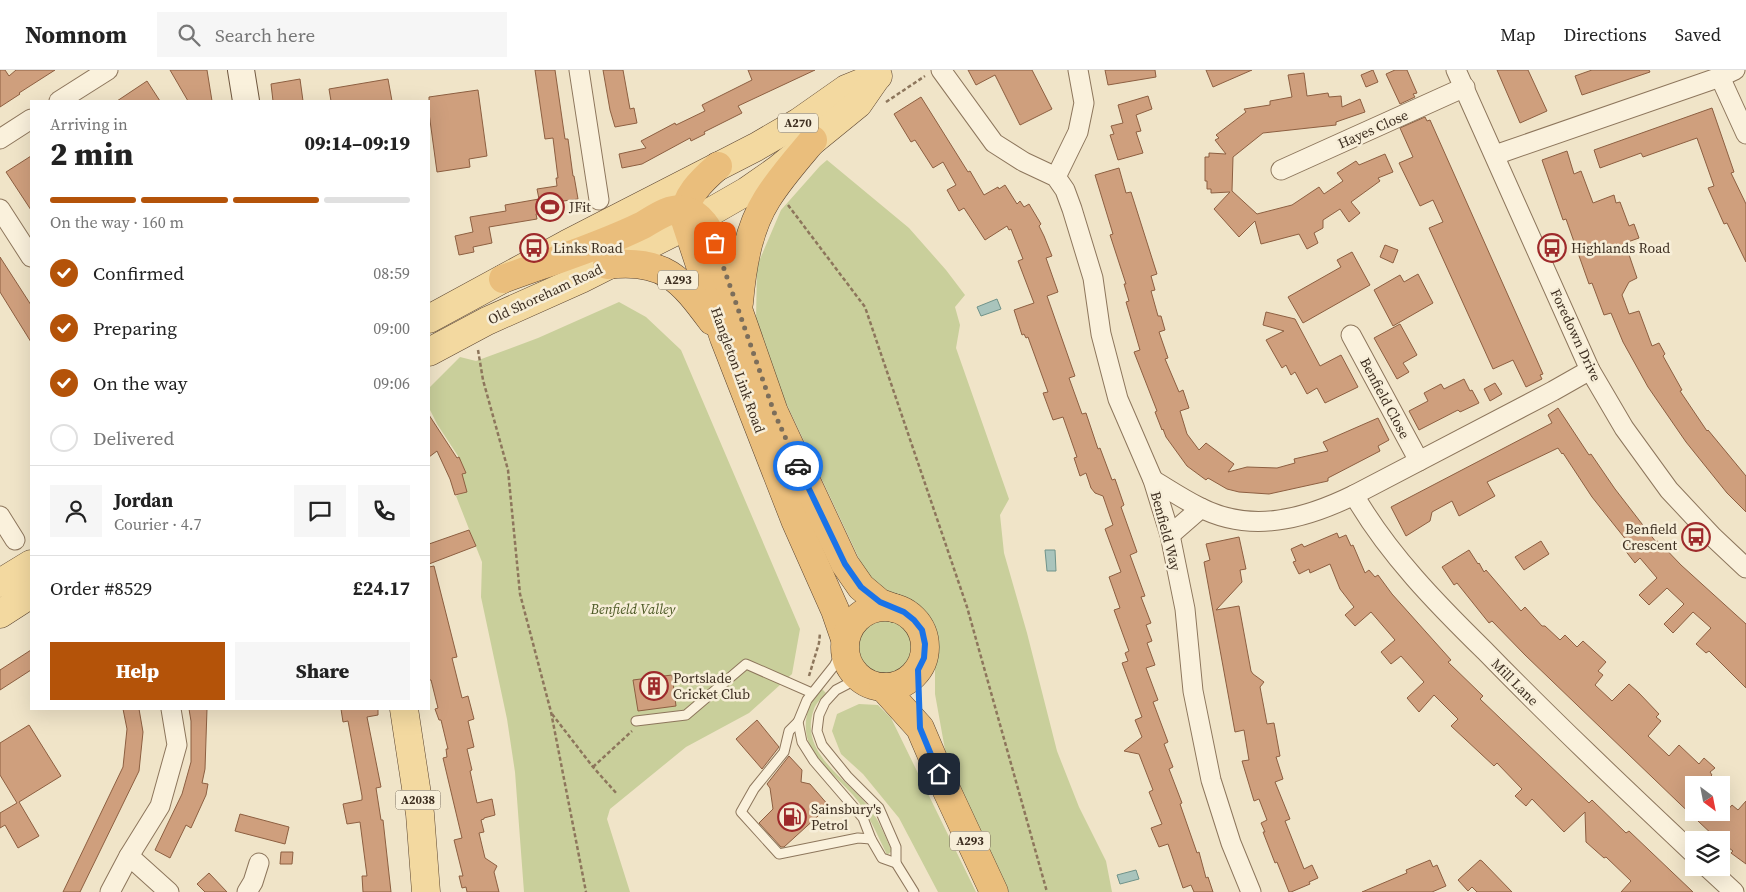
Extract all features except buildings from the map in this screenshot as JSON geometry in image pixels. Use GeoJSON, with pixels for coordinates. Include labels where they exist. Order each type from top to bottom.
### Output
{"type":"FeatureCollection","features":[{"type":"Feature","properties":{"kind":"highway"},"geometry":{"type":"LineString","coordinates":[[738,310],[743,267],[749,243],[766,200],[813,140]]}},
{"type":"Feature","properties":{"kind":"highway"},"geometry":{"type":"LineString","coordinates":[[503,279],[622,235],[673,210],[690,218],[693,193],[700,183],[718,166]]}},
{"type":"Feature","properties":{"kind":"highway","name":"Hangleton Link Road"},"geometry":{"type":"LineString","coordinates":[[690,218],[709,231],[715,243],[774,412],[845,564],[861,587],[880,602],[894,608]]}},
{"type":"Feature","properties":{"kind":"highway","name":"Hangleton Link Road"},"geometry":{"type":"LineString","coordinates":[[690,218],[724,338],[795,520],[835,610],[845,643]]}},
{"type":"Feature","properties":{"kind":"highway","name":"A293"},"geometry":{"type":"LineString","coordinates":[[607,265],[630,264],[652,267],[676,279],[694,296],[724,338]]}},
{"type":"Feature","properties":{"kind":"highway"},"geometry":{"type":"LineString","coordinates":[[882,607],[894,608],[904,612],[922,630],[925,644],[924,658],[918,670],[908,680],[898,686],[871,683],[850,668],[845,654],[845,643],[850,626],[859,616],[868,610],[882,607]]}},
{"type":"Feature","properties":{"kind":"highway","name":"A293"},"geometry":{"type":"LineString","coordinates":[[918,670],[920,728],[994,892]]}},
{"type":"Feature","properties":{"kind":"highway","name":"A293"},"geometry":{"type":"LineString","coordinates":[[871,683],[920,728]]}},
{"type":"Feature","properties":{"kind":"main road"},"geometry":{"type":"LineString","coordinates":[[241,70],[246,100]]}},
{"type":"Feature","properties":{"kind":"main road","name":"Old Shoreham Road"},"geometry":{"type":"LineString","coordinates":[[430,351],[488,321],[572,283],[690,218],[761,182],[858,104],[879,74]]}},
{"type":"Feature","properties":{"kind":"main road","name":"Old Shoreham Road"},"geometry":{"type":"LineString","coordinates":[[430,318],[566,244],[799,122],[846,89],[879,74]]}},
{"type":"Feature","properties":{"kind":"main road"},"geometry":{"type":"LineString","coordinates":[[0,584],[30,565]]}},
{"type":"Feature","properties":{"kind":"main road"},"geometry":{"type":"LineString","coordinates":[[0,614],[30,595]]}},
{"type":"Feature","properties":{"kind":"main road","name":"A2038"},"geometry":{"type":"LineString","coordinates":[[404,710],[420,814],[426,892]]}},
{"type":"Feature","properties":{"kind":"street"},"geometry":{"type":"LineString","coordinates":[[61,100],[108,70]]}},
{"type":"Feature","properties":{"kind":"street"},"geometry":{"type":"LineString","coordinates":[[579,70],[599,200]]}},
{"type":"Feature","properties":{"kind":"street"},"geometry":{"type":"LineString","coordinates":[[941,70],[994,143],[1024,162],[1056,178],[1078,132],[1084,103],[1078,70]]}},
{"type":"Feature","properties":{"kind":"street","name":"Foredown Drive"},"geometry":{"type":"LineString","coordinates":[[1456,70],[1590,370],[1624,428],[1669,490],[1713,537],[1746,568]]}},
{"type":"Feature","properties":{"kind":"street"},"geometry":{"type":"LineString","coordinates":[[1495,155],[1728,74],[1746,134]]}},
{"type":"Feature","properties":{"kind":"street","name":"Hayes Close"},"geometry":{"type":"LineString","coordinates":[[1281,170],[1465,87]]}},
{"type":"Feature","properties":{"kind":"street"},"geometry":{"type":"LineString","coordinates":[[0,139],[30,120]]}},
{"type":"Feature","properties":{"kind":"street","name":"Benfield Way"},"geometry":{"type":"LineString","coordinates":[[1056,178],[1064,190],[1072,210],[1093,278],[1101,334],[1118,399],[1153,480],[1170,535],[1185,610],[1193,691],[1211,780],[1231,843],[1251,892]]}},
{"type":"Feature","properties":{"kind":"street"},"geometry":{"type":"LineString","coordinates":[[0,209],[30,255]]}},
{"type":"Feature","properties":{"kind":"street","name":"Benfield Close"},"geometry":{"type":"LineString","coordinates":[[1351,335],[1419,461]]}},
{"type":"Feature","properties":{"kind":"street"},"geometry":{"type":"LineString","coordinates":[[1153,480],[1201,508],[1223,516],[1253,522],[1286,520],[1324,510],[1354,496],[1590,370]]}},
{"type":"Feature","properties":{"kind":"street","name":"Mill Lane"},"geometry":{"type":"LineString","coordinates":[[1354,496],[1364,513],[1389,546],[1436,602],[1533,700],[1685,845]]}},
{"type":"Feature","properties":{"kind":"street"},"geometry":{"type":"LineString","coordinates":[[1170,535],[1201,508]]}},
{"type":"Feature","properties":{"kind":"street"},"geometry":{"type":"LineString","coordinates":[[0,516],[15,540]]}},
{"type":"Feature","properties":{"kind":"street"},"geometry":{"type":"LineString","coordinates":[[110,892],[129,856],[160,806],[177,745],[171,710]]}},
{"type":"Feature","properties":{"kind":"street"},"geometry":{"type":"LineString","coordinates":[[129,856],[169,892]]}},
{"type":"Feature","properties":{"kind":"street"},"geometry":{"type":"LineString","coordinates":[[247,892],[253,882],[259,863]]}},
{"type":"Feature","properties":{"kind":"street"},"geometry":{"type":"LineString","coordinates":[[1717,876],[1734,892]]}},
{"type":"Feature","properties":{"kind":"lane"},"geometry":{"type":"LineString","coordinates":[[845,643],[834,666],[807,700],[798,722],[788,730],[784,752],[754,789],[741,812],[779,854],[858,838],[871,839]]}},
{"type":"Feature","properties":{"kind":"lane"},"geometry":{"type":"LineString","coordinates":[[636,721],[686,715],[746,664],[812,693]]}},
{"type":"Feature","properties":{"kind":"lane"},"geometry":{"type":"LineString","coordinates":[[871,683],[836,690],[825,702],[819,715],[817,731],[822,745],[832,758],[879,808],[896,847],[896,863],[914,892]]}},
{"type":"Feature","properties":{"kind":"lane"},"geometry":{"type":"LineString","coordinates":[[798,722],[802,742],[814,761],[863,818],[871,839],[882,858],[896,863]]}},
{"type":"Feature","properties":{"kind":"path"},"geometry":{"type":"LineString","coordinates":[[787,204],[865,307],[967,607],[1047,892]]}},
{"type":"Feature","properties":{"kind":"path"},"geometry":{"type":"LineString","coordinates":[[477,345],[483,380],[508,470],[520,594],[551,712],[586,892]]}},
{"type":"Feature","properties":{"kind":"path"},"geometry":{"type":"LineString","coordinates":[[551,712],[593,767],[617,794]]}},
{"type":"Feature","properties":{"kind":"path"},"geometry":{"type":"LineString","coordinates":[[593,767],[632,732],[636,721]]}},
{"type":"Feature","properties":{"kind":"green space"},"geometry":{"type":"Polygon","coordinates":[[[827,160],[909,228],[965,295],[955,307],[960,325],[956,348],[1009,499],[1000,515],[1004,553],[1027,633],[1057,751],[1079,807],[1106,861],[1112,892],[1005,892],[949,772],[935,694],[935,635],[924,617],[903,600],[870,582],[780,390],[756,321],[757,266],[781,210],[827,160]]]}},
{"type":"Feature","properties":{"kind":"green space","name":"Benfield Valley"},"geometry":{"type":"Polygon","coordinates":[[[619,302],[646,317],[681,350],[800,629],[792,674],[749,713],[686,747],[610,809],[607,819],[630,892],[524,892],[515,772],[507,719],[481,597],[482,562],[456,496],[465,492],[460,475],[463,473],[458,456],[430,410],[430,387],[460,357],[476,361],[538,338],[619,302]]]}},
{"type":"Feature","properties":{"kind":"green space"},"geometry":{"type":"Polygon","coordinates":[[[882,615],[894,618],[904,624],[910,634],[913,646],[910,658],[904,668],[894,674],[882,677],[870,674],[860,668],[854,658],[851,646],[854,634],[860,624],[870,618],[882,615]]]}},
{"type":"Feature","properties":{"kind":"green space"},"geometry":{"type":"Polygon","coordinates":[[[821,688],[826,693],[814,709],[811,726],[813,740],[829,766],[864,801],[873,813],[892,851],[887,855],[863,809],[844,785],[825,767],[810,747],[806,722],[809,707],[821,688]]]}},
{"type":"Feature","properties":{"kind":"green space"},"geometry":{"type":"Polygon","coordinates":[[[859,704],[878,705],[891,718],[976,892],[938,892],[899,818],[863,774],[841,754],[832,731],[837,714],[859,704]]]}},
{"type":"Feature","properties":{"kind":"water"},"geometry":{"type":"Polygon","coordinates":[[[997,299],[1001,309],[981,316],[977,307],[997,299]]]}},
{"type":"Feature","properties":{"kind":"water"},"geometry":{"type":"Polygon","coordinates":[[[1045,550],[1055,550],[1056,571],[1047,571],[1045,550]]]}},
{"type":"Feature","properties":{"kind":"water"},"geometry":{"type":"Polygon","coordinates":[[[1136,870],[1139,879],[1120,884],[1117,875],[1136,870]]]}},
{"type":"Feature","properties":{"kind":"way so far"},"geometry":{"type":"LineString","coordinates":[[715,243],[774,412],[798,466]]}},
{"type":"Feature","properties":{"kind":"place","name":"JFit"},"geometry":{"type":"Point","coordinates":[550,207]}},
{"type":"Feature","properties":{"kind":"place","name":"Links Road"},"geometry":{"type":"Point","coordinates":[534,248]}},
{"type":"Feature","properties":{"kind":"place","name":"Highlands Road"},"geometry":{"type":"Point","coordinates":[1552,248]}},
{"type":"Feature","properties":{"kind":"place","name":"Benfield Crescent"},"geometry":{"type":"Point","coordinates":[1696,537]}},
{"type":"Feature","properties":{"kind":"place","name":"Portslade Cricket Club"},"geometry":{"type":"Point","coordinates":[654,686]}},
{"type":"Feature","properties":{"kind":"place","name":"Sainsbury's Petrol"},"geometry":{"type":"Point","coordinates":[792,817]}},
{"type":"Feature","properties":{"kind":"route"},"geometry":{"type":"LineString","coordinates":[[798,466],[845,564],[861,587],[880,602],[904,612],[922,630],[925,644],[924,658],[918,670],[920,728],[939,774]]}}]}
